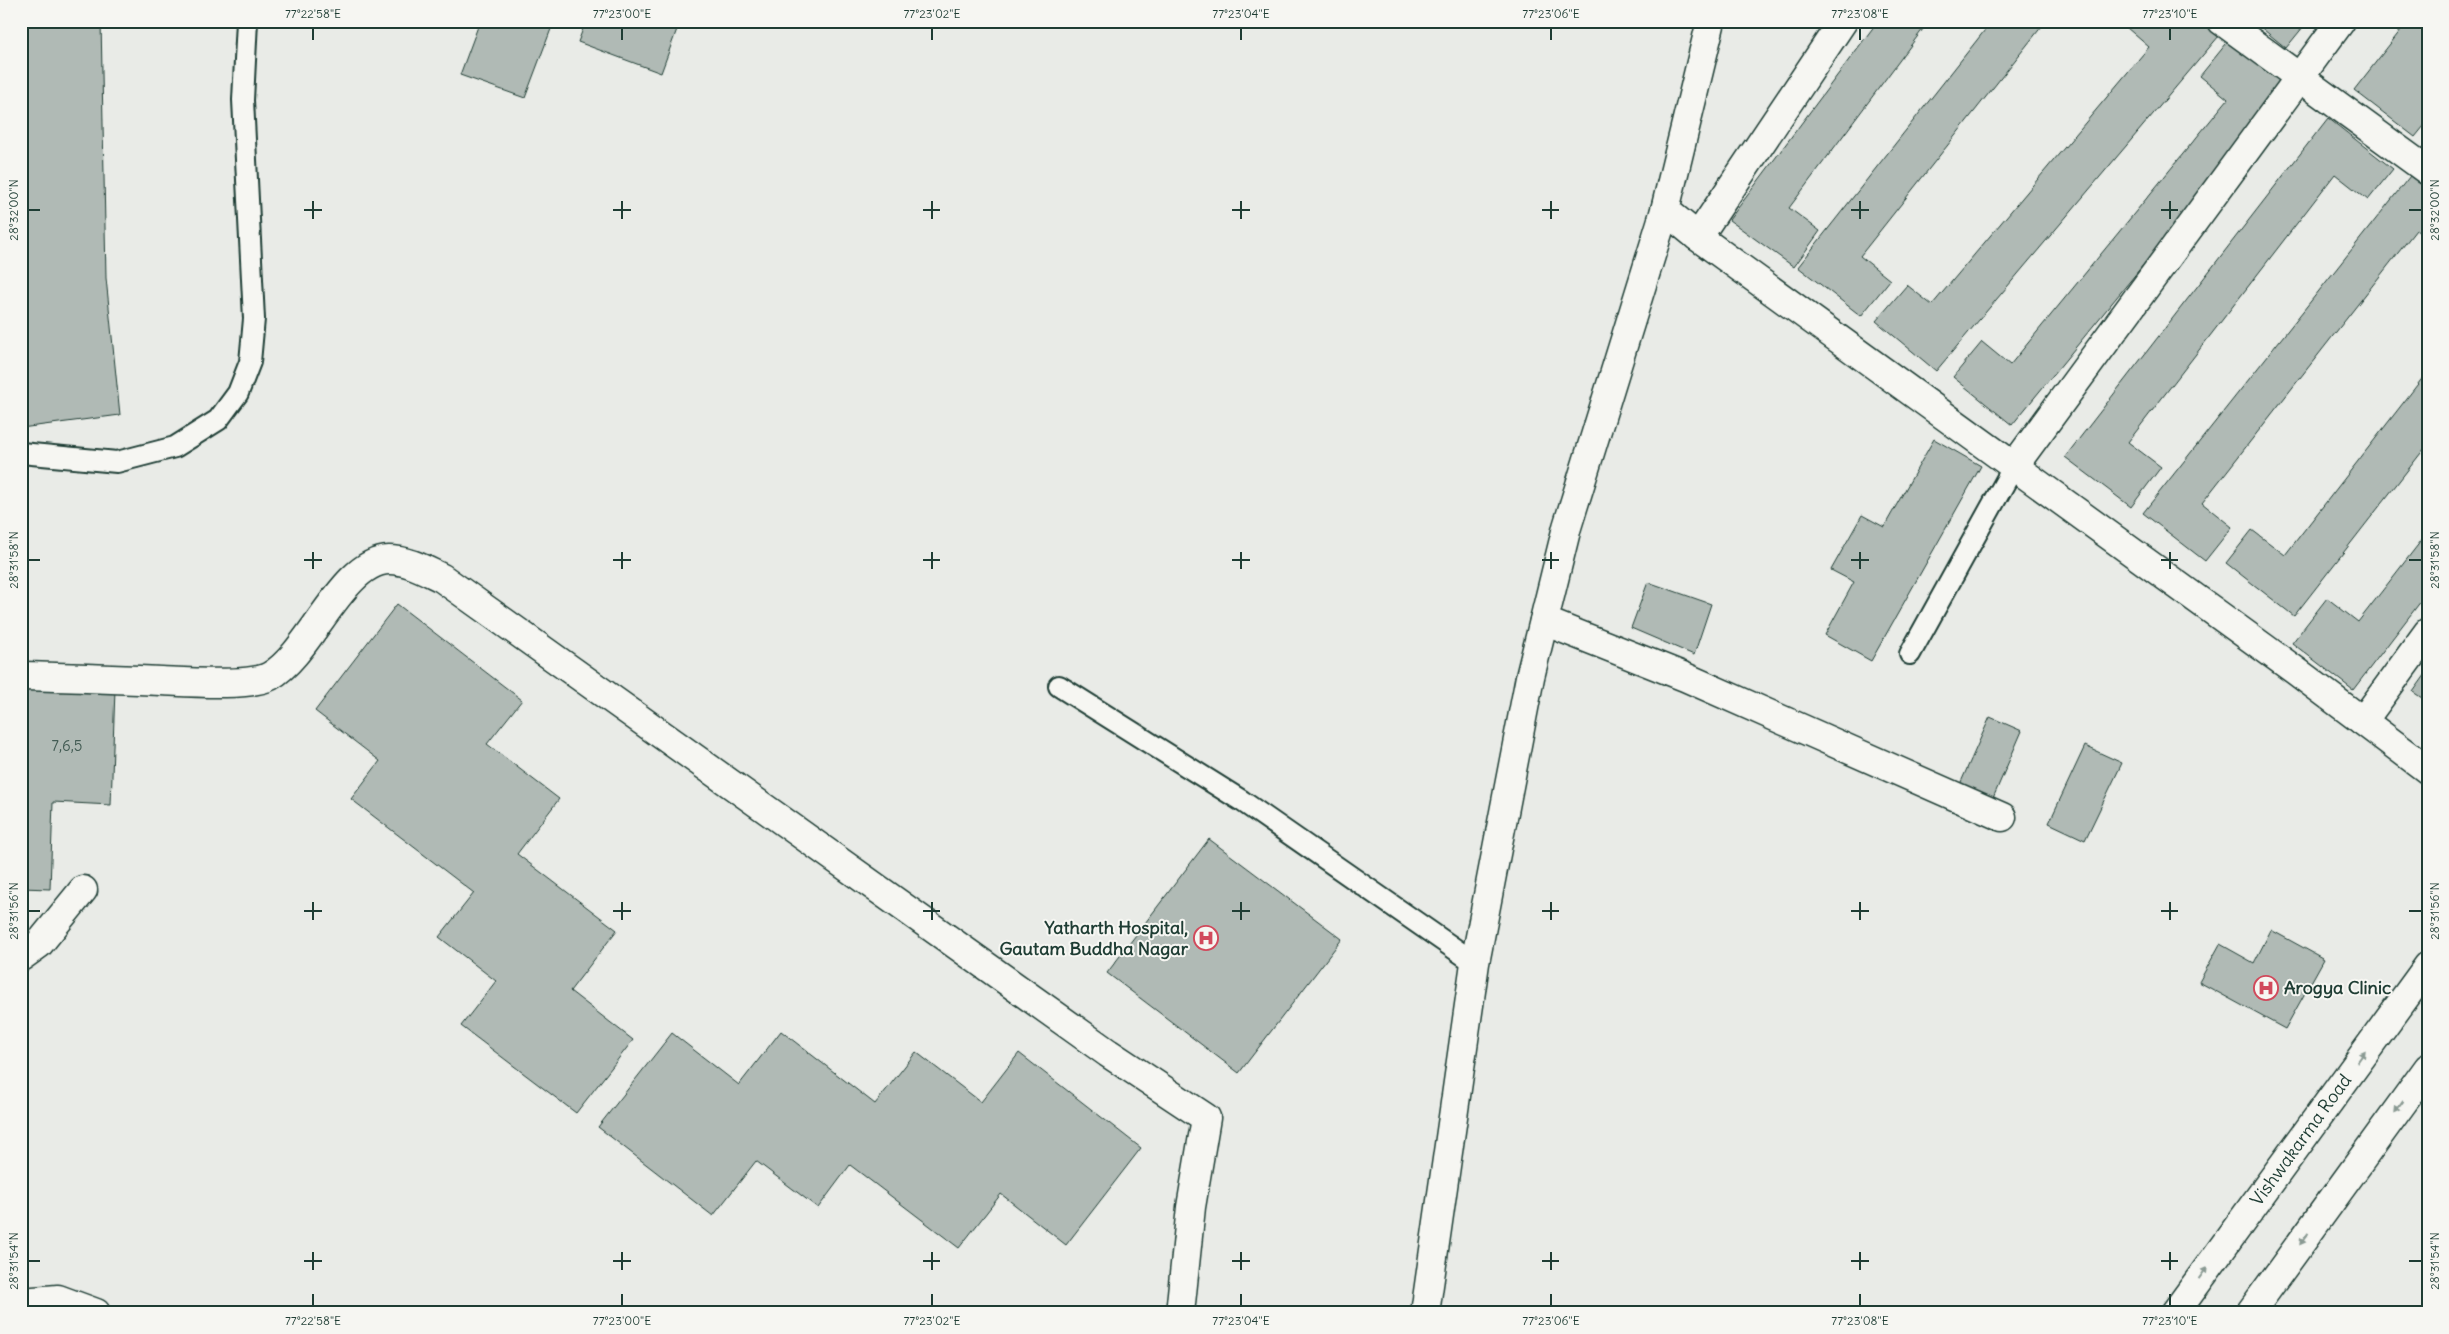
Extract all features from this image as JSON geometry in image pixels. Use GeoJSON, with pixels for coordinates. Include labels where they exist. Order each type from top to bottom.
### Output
{"type":"FeatureCollection","features":[{"type":"Feature","properties":{"kind":"street"},"geometry":{"type":"LineString","coordinates":[[1698,237],[1843,21]]}},
{"type":"Feature","properties":{"kind":"street"},"geometry":{"type":"LineString","coordinates":[[2222,21],[2428,172]]}},
{"type":"Feature","properties":{"kind":"street"},"geometry":{"type":"LineString","coordinates":[[2014,466],[2341,21]]}},
{"type":"Feature","properties":{"kind":"street"},"geometry":{"type":"LineString","coordinates":[[1425,1313],[1475,963],[1530,677],[1567,527],[1665,210],[1709,22]]}},
{"type":"Feature","properties":{"kind":"street"},"geometry":{"type":"LineString","coordinates":[[1665,210],[1698,237],[2428,770]]}},
{"type":"Feature","properties":{"kind":"street"},"geometry":{"type":"LineString","coordinates":[[21,676],[228,683],[269,677],[293,657],[348,583],[368,565],[388,560],[415,565],[442,578],[1108,1054],[1206,1118],[1191,1207],[1180,1313]]}},
{"type":"Feature","properties":{"kind":"street"},"geometry":{"type":"LineString","coordinates":[[1544,621],[1685,677],[2002,817]]}},
{"type":"Feature","properties":{"kind":"street"},"geometry":{"type":"LineString","coordinates":[[2363,721],[2428,632]]}},
{"type":"Feature","properties":{"kind":"street"},"geometry":{"type":"LineString","coordinates":[[21,957],[39,944],[83,890]]}},
{"type":"Feature","properties":{"kind":"street","name":"Vishwakarma Road"},"geometry":{"type":"LineString","coordinates":[[2175,1313],[2428,966]]}},
{"type":"Feature","properties":{"kind":"street"},"geometry":{"type":"LineString","coordinates":[[2250,1313],[2428,1068]]}},
{"type":"Feature","properties":{"kind":"street"},"geometry":{"type":"LineString","coordinates":[[21,1302],[58,1299],[96,1313]]}},
{"type":"Feature","properties":{"kind":"lane"},"geometry":{"type":"LineString","coordinates":[[21,453],[117,462],[175,447],[218,420],[238,393],[250,362],[254,319],[243,100],[247,21]]}},
{"type":"Feature","properties":{"kind":"lane"},"geometry":{"type":"LineString","coordinates":[[1910,654],[2014,466]]}},
{"type":"Feature","properties":{"kind":"lane"},"geometry":{"type":"LineString","coordinates":[[1059,686],[1242,800],[1475,963]]}},
{"type":"Feature","properties":{"kind":"building"},"geometry":{"type":"Polygon","coordinates":[[[21,21],[101,21],[106,278],[120,415],[21,428],[21,21]]]}},
{"type":"Feature","properties":{"kind":"building"},"geometry":{"type":"Polygon","coordinates":[[[480,21],[554,21],[525,98],[460,75],[480,21]]]}},
{"type":"Feature","properties":{"kind":"building"},"geometry":{"type":"Polygon","coordinates":[[[586,21],[680,21],[661,73],[578,42],[586,21]]]}},
{"type":"Feature","properties":{"kind":"building"},"geometry":{"type":"Polygon","coordinates":[[[1878,21],[1929,21],[1789,208],[1820,231],[1794,267],[1729,220],[1878,21]]]}},
{"type":"Feature","properties":{"kind":"building"},"geometry":{"type":"Polygon","coordinates":[[[1992,21],[2046,21],[1860,256],[1890,280],[1861,316],[1798,267],[1992,21]]]}},
{"type":"Feature","properties":{"kind":"building"},"geometry":{"type":"Polygon","coordinates":[[[2119,21],[2201,21],[2219,36],[1936,371],[1876,321],[1907,285],[1932,305],[2149,47],[2119,21]]]}},
{"type":"Feature","properties":{"kind":"building"},"geometry":{"type":"Polygon","coordinates":[[[2253,21],[2308,21],[2286,48],[2253,21]]]}},
{"type":"Feature","properties":{"kind":"building"},"geometry":{"type":"Polygon","coordinates":[[[2408,21],[2428,21],[2428,69],[2423,75],[2428,79],[2428,121],[2415,137],[2354,90],[2408,21]]]}},
{"type":"Feature","properties":{"kind":"building"},"geometry":{"type":"Polygon","coordinates":[[[2230,39],[2289,87],[2012,425],[1953,377],[1982,342],[2010,365],[2228,99],[2200,76],[2230,39]]]}},
{"type":"Feature","properties":{"kind":"building"},"geometry":{"type":"Polygon","coordinates":[[[2328,118],[2393,169],[2368,200],[2335,174],[2128,442],[2161,467],[2131,507],[2065,457],[2328,118]]]}},
{"type":"Feature","properties":{"kind":"building"},"geometry":{"type":"Polygon","coordinates":[[[2410,176],[2428,190],[2428,239],[2416,230],[2202,503],[2232,527],[2205,561],[2143,513],[2410,176]]]}},
{"type":"Feature","properties":{"kind":"building"},"geometry":{"type":"Polygon","coordinates":[[[2428,371],[2428,444],[2294,616],[2226,563],[2252,530],[2285,555],[2428,371]]]}},
{"type":"Feature","properties":{"kind":"building"},"geometry":{"type":"Polygon","coordinates":[[[1934,439],[1981,466],[1871,661],[1825,635],[1854,582],[1831,570],[1862,515],[1884,527],[1934,439]]]}},
{"type":"Feature","properties":{"kind":"building"},"geometry":{"type":"Polygon","coordinates":[[[2428,532],[2428,592],[2353,690],[2292,643],[2327,598],[2358,622],[2428,532]]]}},
{"type":"Feature","properties":{"kind":"building"},"geometry":{"type":"Polygon","coordinates":[[[1648,582],[1711,604],[1694,655],[1631,628],[1648,582]]]}},
{"type":"Feature","properties":{"kind":"building"},"geometry":{"type":"Polygon","coordinates":[[[397,604],[522,700],[487,744],[559,799],[517,854],[617,930],[570,991],[633,1040],[576,1113],[461,1026],[496,981],[439,937],[474,893],[351,799],[380,761],[315,711],[397,604]]]}},
{"type":"Feature","properties":{"kind":"building"},"geometry":{"type":"Polygon","coordinates":[[[2428,671],[2428,702],[2413,692],[2428,671]]]}},
{"type":"Feature","properties":{"kind":"building"},"geometry":{"type":"Polygon","coordinates":[[[21,686],[115,689],[111,805],[53,802],[50,889],[21,888],[21,686]]]}},
{"type":"Feature","properties":{"kind":"building"},"geometry":{"type":"Polygon","coordinates":[[[1990,717],[2022,731],[1990,805],[1957,791],[1990,717]]]}},
{"type":"Feature","properties":{"kind":"building"},"geometry":{"type":"Polygon","coordinates":[[[2085,746],[2122,763],[2085,840],[2049,823],[2085,746]]]}},
{"type":"Feature","properties":{"kind":"building"},"geometry":{"type":"Polygon","coordinates":[[[1209,839],[1342,939],[1239,1073],[1107,973],[1209,839]]]}},
{"type":"Feature","properties":{"kind":"building"},"geometry":{"type":"Polygon","coordinates":[[[2271,930],[2324,959],[2285,1029],[2199,982],[2220,944],[2254,963],[2271,930]]]}},
{"type":"Feature","properties":{"kind":"building"},"geometry":{"type":"Polygon","coordinates":[[[781,1031],[875,1104],[916,1052],[981,1102],[1019,1053],[1141,1148],[1066,1245],[1001,1194],[959,1248],[850,1165],[818,1208],[756,1161],[713,1216],[598,1127],[672,1033],[739,1085],[781,1031]]]}},
{"type":"Feature","properties":{"kind":"place","name":"Yatharth Hospital, Gautam Buddha Nagar"},"geometry":{"type":"Point","coordinates":[1206,938]}},
{"type":"Feature","properties":{"kind":"place","name":"Arogya Clinic"},"geometry":{"type":"Point","coordinates":[2266,988]}}]}
